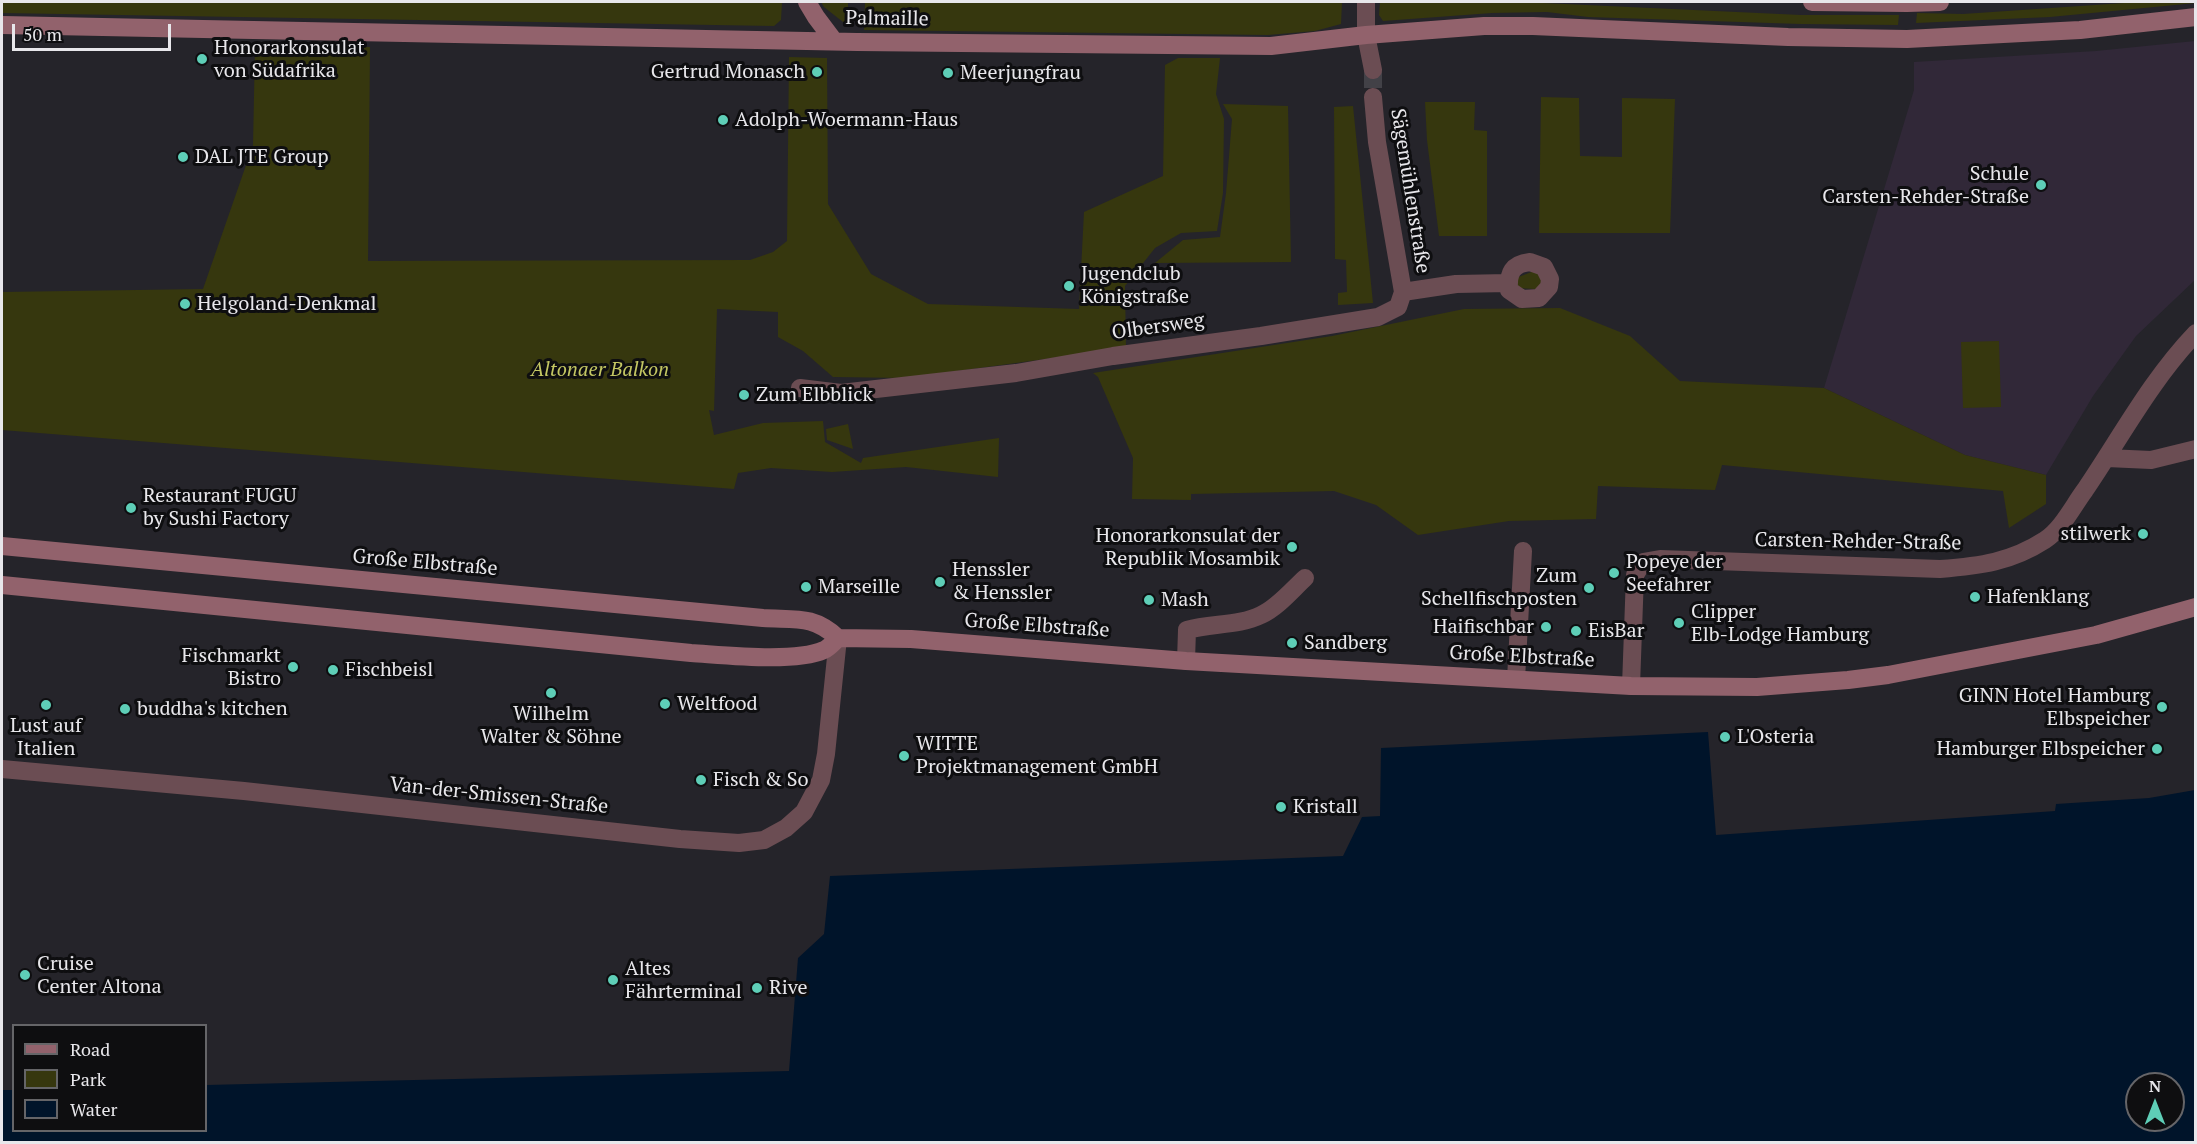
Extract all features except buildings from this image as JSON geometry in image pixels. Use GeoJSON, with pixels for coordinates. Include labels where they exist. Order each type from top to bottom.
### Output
{"type":"FeatureCollection","features":[{"type":"Feature","properties":{"kind":"street"},"geometry":{"type":"LineString","coordinates":[[807,2],[834,41]]}},
{"type":"Feature","properties":{"kind":"street"},"geometry":{"type":"LineString","coordinates":[[1366,2],[1366,35],[1373,70]]}},
{"type":"Feature","properties":{"kind":"street"},"geometry":{"type":"LineString","coordinates":[[1812,2],[1940,2]]}},
{"type":"Feature","properties":{"kind":"street","name":"Palmaille"},"geometry":{"type":"LineString","coordinates":[[2,25],[834,41],[1271,46],[1366,35],[1484,26],[1907,39],[2080,30],[2196,17]]}},
{"type":"Feature","properties":{"kind":"street","name":"Sägemühlenstraße"},"geometry":{"type":"LineString","coordinates":[[1373,97],[1379,153],[1403,292]]}},
{"type":"Feature","properties":{"kind":"street"},"geometry":{"type":"LineString","coordinates":[[1403,292],[1456,284],[1508,283]]}},
{"type":"Feature","properties":{"kind":"street","name":"Olbersweg"},"geometry":{"type":"LineString","coordinates":[[800,388],[841,393],[1016,372],[1273,334],[1378,317],[1398,307],[1403,292]]}},
{"type":"Feature","properties":{"kind":"street","name":"Carsten-Rehder-Straße"},"geometry":{"type":"LineString","coordinates":[[1631,686],[1635,575],[1643,562],[1660,559],[1940,569],[1980,566],[2019,554],[2047,538],[2065,518],[2107,459],[2148,391],[2196,333]]}},
{"type":"Feature","properties":{"kind":"street"},"geometry":{"type":"LineString","coordinates":[[2107,459],[2151,460],[2196,449]]}},
{"type":"Feature","properties":{"kind":"street","name":"Große Elbstraße"},"geometry":{"type":"LineString","coordinates":[[2,546],[755,617],[808,620],[825,626],[838,638],[911,639],[1186,661],[1631,686],[1757,687],[1848,680],[2096,635],[2196,607]]}},
{"type":"Feature","properties":{"kind":"street"},"geometry":{"type":"LineString","coordinates":[[1516,679],[1523,551]]}},
{"type":"Feature","properties":{"kind":"street"},"geometry":{"type":"LineString","coordinates":[[1186,661],[1187,630],[1264,614],[1305,578]]}},
{"type":"Feature","properties":{"kind":"street"},"geometry":{"type":"LineString","coordinates":[[2,585],[691,653],[766,657],[809,655],[826,650],[838,638]]}},
{"type":"Feature","properties":{"kind":"street","name":"Van-der-Smissen-Straße"},"geometry":{"type":"LineString","coordinates":[[2,769],[244,791],[680,839],[739,843],[764,840],[786,828],[804,812],[822,780],[838,638]]}},
{"type":"Feature","properties":{"kind":"shaded area","name":"Schule Carsten-Rehder-Straße"},"geometry":{"type":"Polygon","coordinates":[[[2195,41],[2195,280],[2136,336],[2093,396],[2046,475],[1965,455],[1824,388],[1914,90],[1914,62],[2096,51],[2195,41]]]}},
{"type":"Feature","properties":{"kind":"green space"},"geometry":{"type":"Polygon","coordinates":[[[2,2],[782,2],[781,20],[774,26],[2,13],[2,2]]]}},
{"type":"Feature","properties":{"kind":"green space"},"geometry":{"type":"Polygon","coordinates":[[[821,2],[848,2],[848,26],[824,7],[821,2]]]}},
{"type":"Feature","properties":{"kind":"green space"},"geometry":{"type":"Polygon","coordinates":[[[865,2],[1342,2],[1341,24],[1315,31],[1268,35],[864,30],[865,2]]]}},
{"type":"Feature","properties":{"kind":"green space"},"geometry":{"type":"Polygon","coordinates":[[[1380,2],[1522,2],[1801,15],[1899,15],[1898,25],[1588,17],[1547,12],[1492,13],[1383,21],[1379,15],[1380,2]]]}},
{"type":"Feature","properties":{"kind":"green space"},"geometry":{"type":"Polygon","coordinates":[[[2139,2],[2196,3],[2050,17],[1916,23],[1917,13],[1963,14],[2139,2]]]}},
{"type":"Feature","properties":{"kind":"green space","name":"Altonaer Balkon"},"geometry":{"type":"Polygon","coordinates":[[[255,47],[370,47],[368,261],[750,260],[773,252],[787,241],[789,57],[827,58],[828,204],[871,274],[928,304],[1079,309],[1084,212],[1163,176],[1165,65],[1178,58],[1220,58],[1216,94],[1224,119],[1223,193],[1217,231],[1181,233],[1155,248],[1125,286],[1126,348],[906,378],[833,377],[803,351],[778,337],[778,312],[717,309],[714,411],[709,410],[714,435],[763,423],[823,421],[825,442],[861,463],[863,458],[999,438],[998,477],[906,467],[832,472],[771,468],[738,473],[734,489],[2,430],[2,292],[203,289],[253,145],[255,47]]]}},
{"type":"Feature","properties":{"kind":"green space"},"geometry":{"type":"Polygon","coordinates":[[[1541,97],[1579,98],[1580,156],[1622,157],[1622,98],[1675,99],[1670,233],[1539,233],[1541,97]]]}},
{"type":"Feature","properties":{"kind":"green space"},"geometry":{"type":"Polygon","coordinates":[[[1425,102],[1475,102],[1474,130],[1487,131],[1487,236],[1439,236],[1427,140],[1425,102]]]}},
{"type":"Feature","properties":{"kind":"green space"},"geometry":{"type":"Polygon","coordinates":[[[1223,104],[1288,106],[1291,262],[1155,263],[1183,240],[1220,237],[1232,119],[1223,104]]]}},
{"type":"Feature","properties":{"kind":"green space"},"geometry":{"type":"Polygon","coordinates":[[[1353,106],[1373,303],[1338,305],[1338,293],[1347,292],[1346,260],[1335,259],[1334,107],[1353,106]]]}},
{"type":"Feature","properties":{"kind":"green space"},"geometry":{"type":"Polygon","coordinates":[[[1534,271],[1540,273],[1543,282],[1536,289],[1515,288],[1516,278],[1534,271]]]}},
{"type":"Feature","properties":{"kind":"green space"},"geometry":{"type":"Polygon","coordinates":[[[1560,308],[1630,336],[1680,381],[1824,388],[1965,455],[2046,475],[2046,504],[2009,528],[2003,491],[1722,465],[1715,490],[1598,486],[1596,519],[1509,521],[1418,535],[1376,505],[1334,491],[1191,494],[1191,500],[1132,499],[1133,458],[1098,377],[1093,373],[1332,336],[1464,309],[1560,308]]]}},
{"type":"Feature","properties":{"kind":"green space"},"geometry":{"type":"Polygon","coordinates":[[[1999,341],[2001,407],[1963,408],[1961,342],[1999,341]]]}},
{"type":"Feature","properties":{"kind":"green space"},"geometry":{"type":"Polygon","coordinates":[[[848,424],[853,449],[827,440],[826,429],[848,424]]]}},
{"type":"Feature","properties":{"kind":"water"},"geometry":{"type":"Polygon","coordinates":[[[1708,732],[1716,835],[2055,811],[2056,804],[2149,798],[2195,790],[2195,1142],[2,1142],[2,1090],[12,1090],[12,1132],[207,1132],[207,1085],[789,1071],[798,958],[824,934],[830,876],[1343,856],[1362,817],[1380,816],[1381,748],[1708,732]]]}},
{"type":"Feature","properties":{"kind":"tunnel"},"geometry":{"type":"LineString","coordinates":[[1373,70],[1373,97]]}},
{"type":"Feature","properties":{"kind":"place","name":"Honorarkonsulat von Südafrika"},"geometry":{"type":"Point","coordinates":[202,59]}},
{"type":"Feature","properties":{"kind":"place","name":"Gertrud Monasch"},"geometry":{"type":"Point","coordinates":[817,72]}},
{"type":"Feature","properties":{"kind":"place","name":"Meerjungfrau"},"geometry":{"type":"Point","coordinates":[948,73]}},
{"type":"Feature","properties":{"kind":"place","name":"Adolph-Woermann-Haus"},"geometry":{"type":"Point","coordinates":[723,120]}},
{"type":"Feature","properties":{"kind":"place","name":"DAL JTE Group"},"geometry":{"type":"Point","coordinates":[183,157]}},
{"type":"Feature","properties":{"kind":"place","name":"Schule Carsten-Rehder-Straße"},"geometry":{"type":"Point","coordinates":[2041,185]}},
{"type":"Feature","properties":{"kind":"place","name":"Jugendclub Königstraße"},"geometry":{"type":"Point","coordinates":[1069,286]}},
{"type":"Feature","properties":{"kind":"place","name":"Helgoland-Denkmal"},"geometry":{"type":"Point","coordinates":[185,304]}},
{"type":"Feature","properties":{"kind":"place","name":"Zum Elbblick"},"geometry":{"type":"Point","coordinates":[744,395]}},
{"type":"Feature","properties":{"kind":"place","name":"Restaurant FUGU by Sushi Factory"},"geometry":{"type":"Point","coordinates":[131,508]}},
{"type":"Feature","properties":{"kind":"place","name":"stilwerk"},"geometry":{"type":"Point","coordinates":[2143,534]}},
{"type":"Feature","properties":{"kind":"place","name":"Honorarkonsulat der Republik Mosambik"},"geometry":{"type":"Point","coordinates":[1292,547]}},
{"type":"Feature","properties":{"kind":"place","name":"Popeye der Seefahrer"},"geometry":{"type":"Point","coordinates":[1614,573]}},
{"type":"Feature","properties":{"kind":"place","name":"Henssler & Henssler"},"geometry":{"type":"Point","coordinates":[940,582]}},
{"type":"Feature","properties":{"kind":"place","name":"Marseille"},"geometry":{"type":"Point","coordinates":[806,587]}},
{"type":"Feature","properties":{"kind":"place","name":"Zum Schellfischposten"},"geometry":{"type":"Point","coordinates":[1589,588]}},
{"type":"Feature","properties":{"kind":"place","name":"Hafenklang"},"geometry":{"type":"Point","coordinates":[1975,597]}},
{"type":"Feature","properties":{"kind":"place","name":"Mash"},"geometry":{"type":"Point","coordinates":[1149,600]}},
{"type":"Feature","properties":{"kind":"place","name":"Clipper Elb-Lodge Hamburg"},"geometry":{"type":"Point","coordinates":[1679,623]}},
{"type":"Feature","properties":{"kind":"place","name":"Haifischbar"},"geometry":{"type":"Point","coordinates":[1546,627]}},
{"type":"Feature","properties":{"kind":"place","name":"EisBar"},"geometry":{"type":"Point","coordinates":[1576,631]}},
{"type":"Feature","properties":{"kind":"place","name":"Sandberg"},"geometry":{"type":"Point","coordinates":[1292,643]}},
{"type":"Feature","properties":{"kind":"place","name":"Fischmarkt Bistro"},"geometry":{"type":"Point","coordinates":[293,667]}},
{"type":"Feature","properties":{"kind":"place","name":"Fischbeisl"},"geometry":{"type":"Point","coordinates":[333,670]}},
{"type":"Feature","properties":{"kind":"place","name":"Wilhelm Walter & Söhne"},"geometry":{"type":"Point","coordinates":[551,693]}},
{"type":"Feature","properties":{"kind":"place","name":"Weltfood"},"geometry":{"type":"Point","coordinates":[665,704]}},
{"type":"Feature","properties":{"kind":"place","name":"Lust auf Italien"},"geometry":{"type":"Point","coordinates":[46,705]}},
{"type":"Feature","properties":{"kind":"place","name":"GINN Hotel Hamburg Elbspeicher"},"geometry":{"type":"Point","coordinates":[2162,707]}},
{"type":"Feature","properties":{"kind":"place","name":"buddha's kitchen"},"geometry":{"type":"Point","coordinates":[125,709]}},
{"type":"Feature","properties":{"kind":"place","name":"L'Osteria"},"geometry":{"type":"Point","coordinates":[1725,737]}},
{"type":"Feature","properties":{"kind":"place","name":"Hamburger Elbspeicher"},"geometry":{"type":"Point","coordinates":[2157,749]}},
{"type":"Feature","properties":{"kind":"place","name":"WITTE Projektmanagement GmbH"},"geometry":{"type":"Point","coordinates":[904,756]}},
{"type":"Feature","properties":{"kind":"place","name":"Fisch & So"},"geometry":{"type":"Point","coordinates":[701,780]}},
{"type":"Feature","properties":{"kind":"place","name":"Kristall"},"geometry":{"type":"Point","coordinates":[1281,807]}},
{"type":"Feature","properties":{"kind":"place","name":"Cruise Center Altona"},"geometry":{"type":"Point","coordinates":[25,975]}},
{"type":"Feature","properties":{"kind":"place","name":"Altes Fährterminal"},"geometry":{"type":"Point","coordinates":[613,980]}},
{"type":"Feature","properties":{"kind":"place","name":"Rive"},"geometry":{"type":"Point","coordinates":[757,988]}}]}
